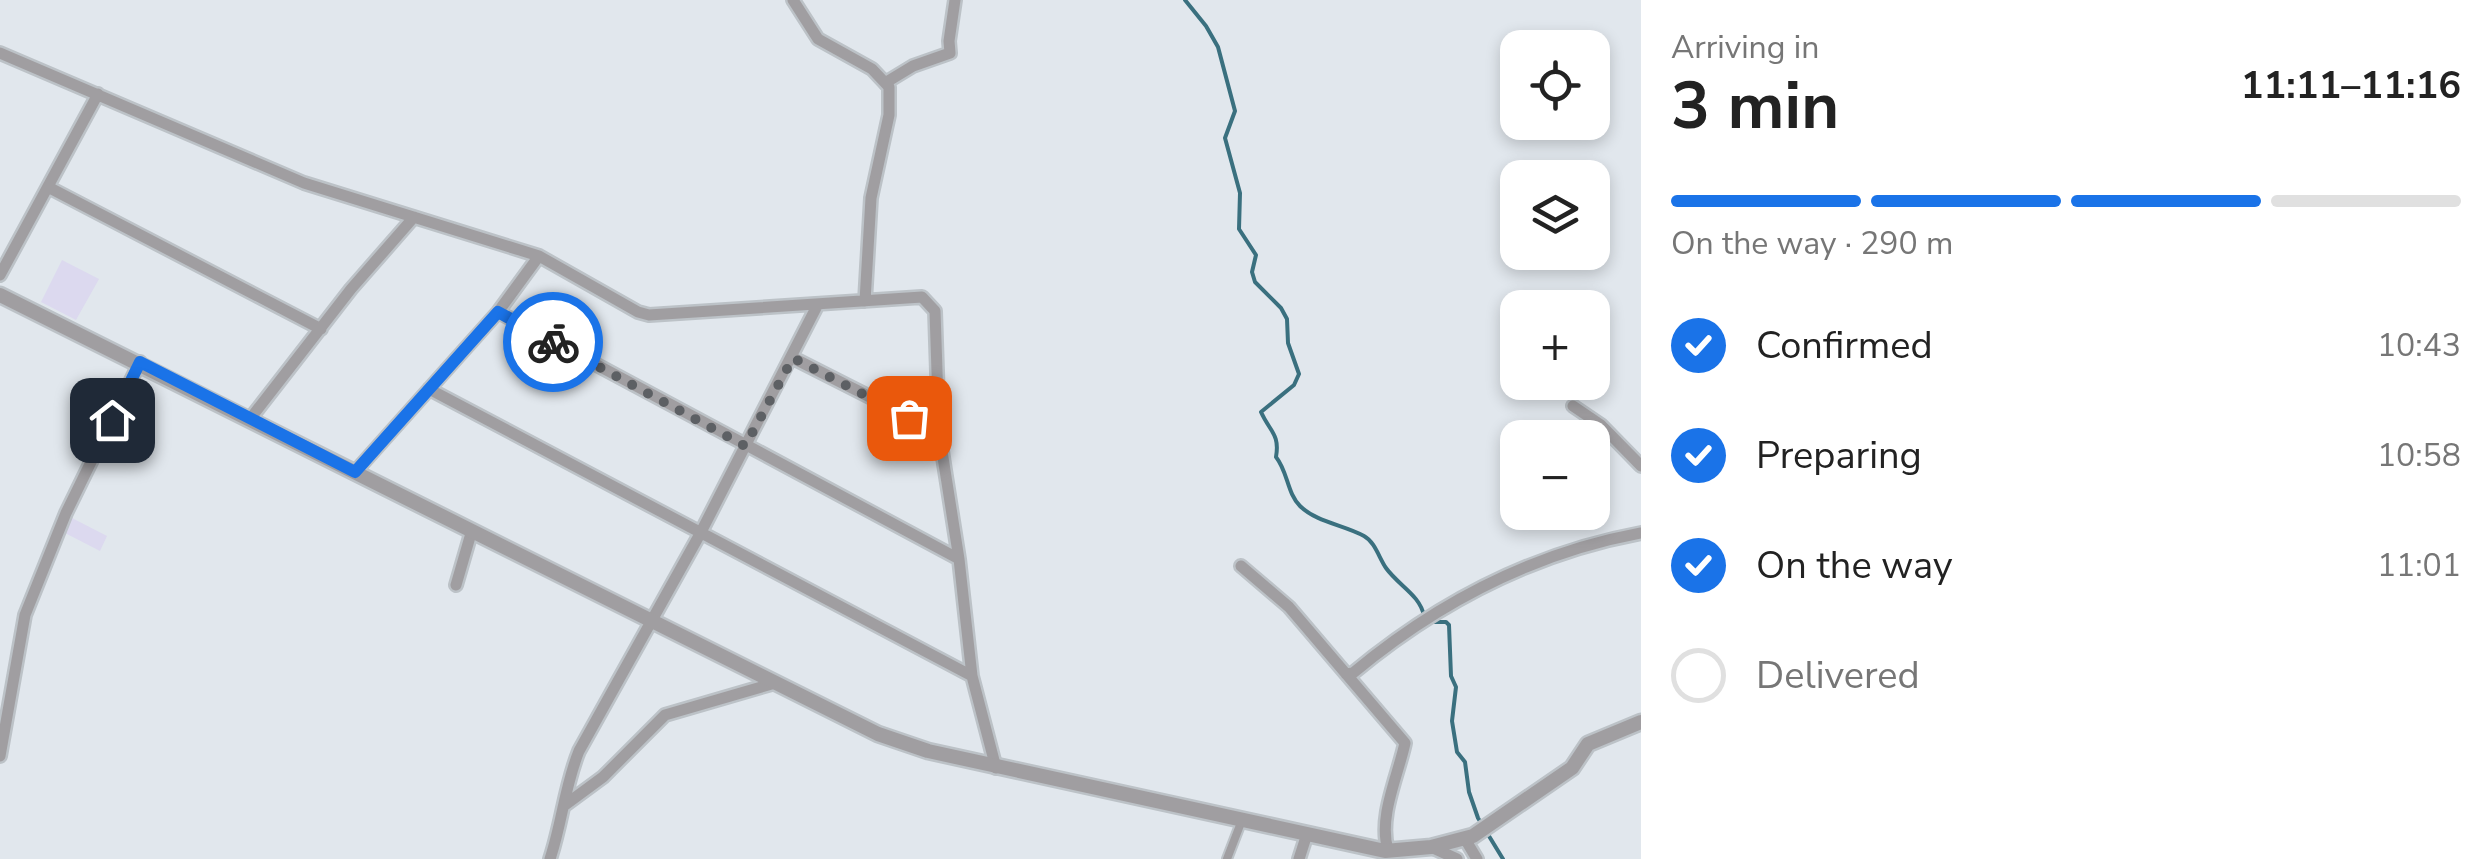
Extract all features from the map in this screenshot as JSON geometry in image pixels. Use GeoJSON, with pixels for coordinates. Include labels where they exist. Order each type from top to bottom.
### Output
{"type":"FeatureCollection","features":[{"type":"Feature","properties":{"kind":"street"},"geometry":{"type":"LineString","coordinates":[[793,0],[818,39],[872,70],[891,96],[871,198],[866,301]]}},
{"type":"Feature","properties":{"kind":"street"},"geometry":{"type":"LineString","coordinates":[[885,83],[913,66],[950,53],[955,0]]}},
{"type":"Feature","properties":{"kind":"street"},"geometry":{"type":"LineString","coordinates":[[0,53],[304,183],[539,256],[622,305],[649,314],[922,297],[931,304],[936,320],[938,432],[959,559],[972,676],[996,768]]}},
{"type":"Feature","properties":{"kind":"street"},"geometry":{"type":"LineString","coordinates":[[0,275],[98,94]]}},
{"type":"Feature","properties":{"kind":"street"},"geometry":{"type":"LineString","coordinates":[[48,187],[321,330]]}},
{"type":"Feature","properties":{"kind":"street"},"geometry":{"type":"LineString","coordinates":[[250,419],[351,288],[414,217]]}},
{"type":"Feature","properties":{"kind":"street"},"geometry":{"type":"LineString","coordinates":[[355,472],[498,312],[539,256]]}},
{"type":"Feature","properties":{"kind":"street"},"geometry":{"type":"LineString","coordinates":[[0,295],[878,734],[996,768],[1388,850],[1431,847],[1490,826],[1572,768],[1588,744],[1639,728]]}},
{"type":"Feature","properties":{"kind":"street"},"geometry":{"type":"LineString","coordinates":[[550,859],[579,751],[700,534],[818,304]]}},
{"type":"Feature","properties":{"kind":"street"},"geometry":{"type":"LineString","coordinates":[[498,312],[959,559]]}},
{"type":"Feature","properties":{"kind":"street"},"geometry":{"type":"LineString","coordinates":[[793,358],[938,432]]}},
{"type":"Feature","properties":{"kind":"street"},"geometry":{"type":"LineString","coordinates":[[0,756],[25,615],[66,513],[140,362]]}},
{"type":"Feature","properties":{"kind":"street"},"geometry":{"type":"LineString","coordinates":[[430,389],[972,676]]}},
{"type":"Feature","properties":{"kind":"street"},"geometry":{"type":"LineString","coordinates":[[1573,406],[1601,425],[1641,466]]}},
{"type":"Feature","properties":{"kind":"street"},"geometry":{"type":"LineString","coordinates":[[456,585],[472,530]]}},
{"type":"Feature","properties":{"kind":"street"},"geometry":{"type":"LineString","coordinates":[[1346,674],[1489,581],[1575,548],[1641,533]]}},
{"type":"Feature","properties":{"kind":"street"},"geometry":{"type":"LineString","coordinates":[[1240,566],[1276,594],[1406,743],[1389,798],[1384,840],[1388,850]]}},
{"type":"Feature","properties":{"kind":"street"},"geometry":{"type":"LineString","coordinates":[[565,806],[604,777],[665,715],[775,683]]}},
{"type":"Feature","properties":{"kind":"street"},"geometry":{"type":"LineString","coordinates":[[1227,859],[1242,820]]}},
{"type":"Feature","properties":{"kind":"street"},"geometry":{"type":"LineString","coordinates":[[1299,859],[1307,834]]}},
{"type":"Feature","properties":{"kind":"street"},"geometry":{"type":"LineString","coordinates":[[1465,838],[1477,859]]}},
{"type":"Feature","properties":{"kind":"street"},"geometry":{"type":"LineString","coordinates":[[1431,847],[1457,859]]}},
{"type":"Feature","properties":{"kind":"shaded area"},"geometry":{"type":"Polygon","coordinates":[[[62,260],[99,279],[76,320],[41,302],[62,260]]]}},
{"type":"Feature","properties":{"kind":"shaded area"},"geometry":{"type":"Polygon","coordinates":[[[72,518],[107,536],[100,551],[65,533],[72,518]]]}},
{"type":"Feature","properties":{"kind":"waterway"},"geometry":{"type":"LineString","coordinates":[[1185,0],[1218,47],[1235,111],[1225,138],[1240,193],[1239,229],[1256,255],[1252,272],[1255,282],[1287,319],[1288,343],[1299,374],[1294,385],[1261,412],[1275,438],[1276,457],[1300,506],[1368,539],[1386,568],[1418,602],[1424,616]]}},
{"type":"Feature","properties":{"kind":"waterway"},"geometry":{"type":"LineString","coordinates":[[1431,622],[1449,625],[1451,676],[1456,687],[1452,721],[1457,752],[1465,762],[1478,818],[1503,859]]}},
{"type":"Feature","properties":{"kind":"way so far"},"geometry":{"type":"LineString","coordinates":[[553,342],[745,446],[793,358],[909,418]]}},
{"type":"Feature","properties":{"kind":"route"},"geometry":{"type":"LineString","coordinates":[[112,420],[140,362],[355,472],[498,312],[553,342]]}}]}
